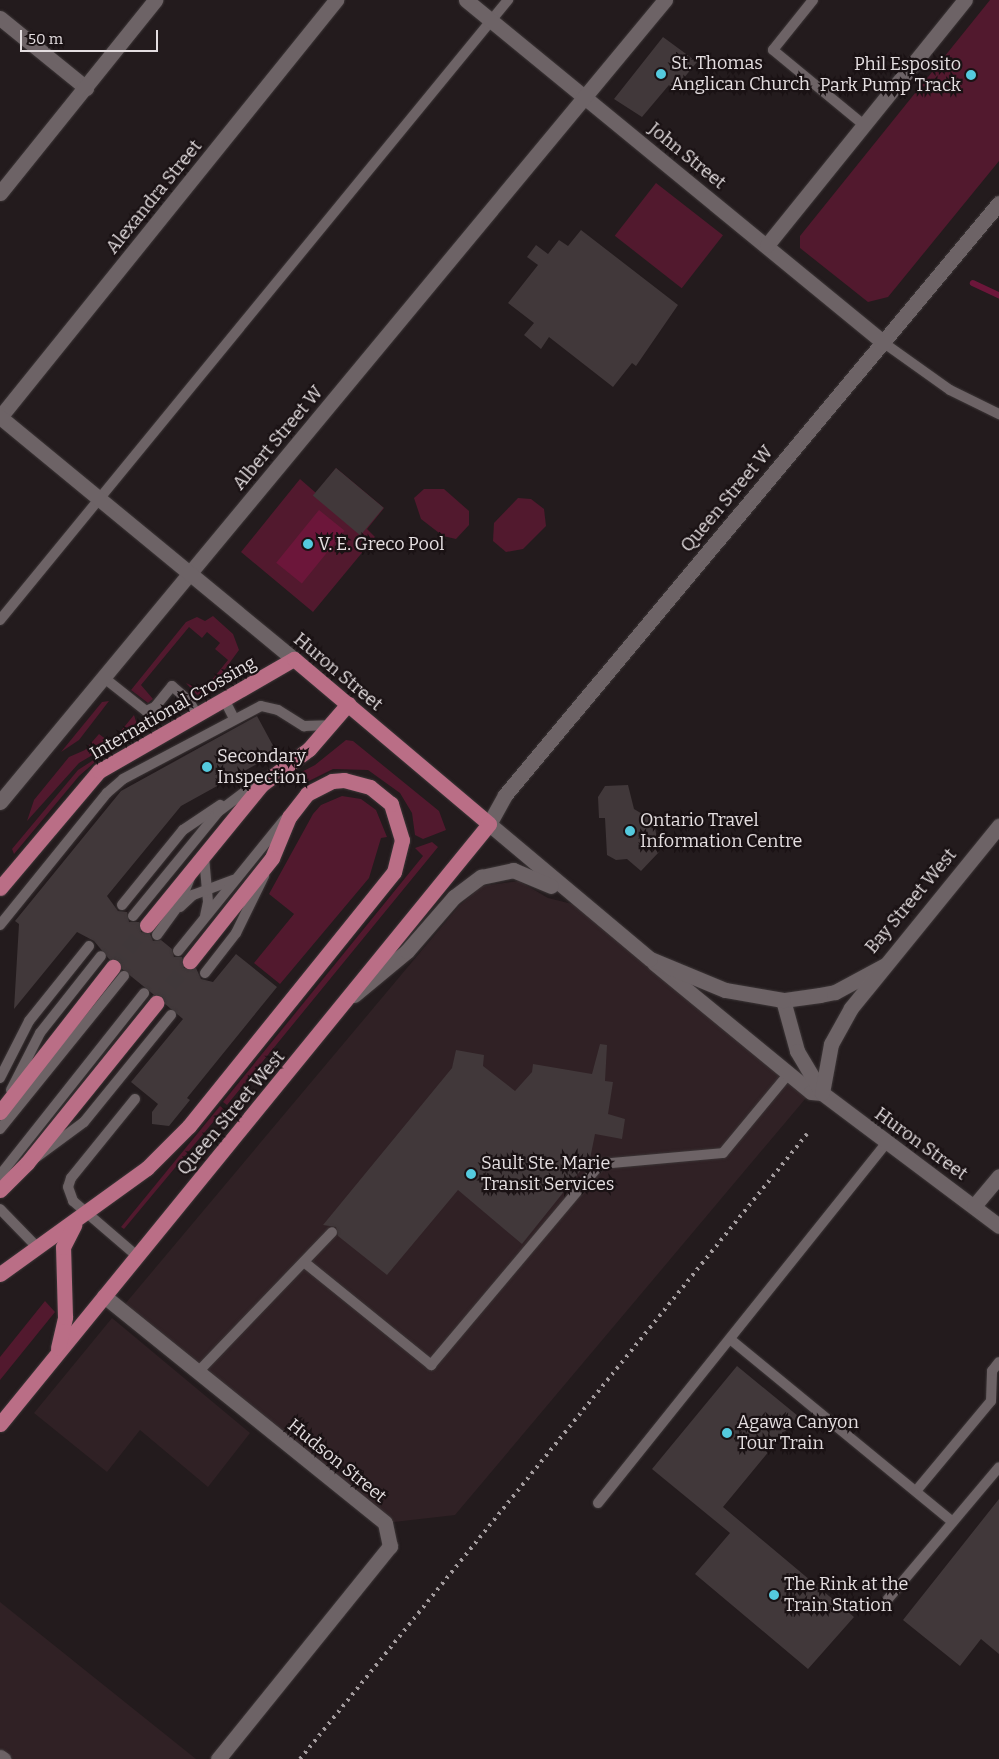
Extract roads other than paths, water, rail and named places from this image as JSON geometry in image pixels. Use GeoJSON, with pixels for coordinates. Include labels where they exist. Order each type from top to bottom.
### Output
{"type":"FeatureCollection","features":[{"type":"Feature","properties":{"kind":"highway","name":"Huron Street"},"geometry":{"type":"LineString","coordinates":[[294,659],[489,824]]}},
{"type":"Feature","properties":{"kind":"highway","name":"International Crossing"},"geometry":{"type":"LineString","coordinates":[[0,888],[99,771],[294,659]]}},
{"type":"Feature","properties":{"kind":"highway"},"geometry":{"type":"LineString","coordinates":[[152,930],[203,856],[279,768],[309,750],[348,704]]}},
{"type":"Feature","properties":{"kind":"highway"},"geometry":{"type":"LineString","coordinates":[[0,1274],[147,1168],[189,1126],[394,872],[401,851],[401,826],[391,804],[381,795],[356,782],[332,781],[297,803],[272,858],[190,961]]}},
{"type":"Feature","properties":{"kind":"highway","name":"Queen Street West"},"geometry":{"type":"LineString","coordinates":[[0,1424],[351,998],[489,824]]}},
{"type":"Feature","properties":{"kind":"highway"},"geometry":{"type":"LineString","coordinates":[[0,1112],[118,972]]}},
{"type":"Feature","properties":{"kind":"highway"},"geometry":{"type":"LineString","coordinates":[[0,1190],[27,1163],[156,1003]]}},
{"type":"Feature","properties":{"kind":"highway"},"geometry":{"type":"LineString","coordinates":[[49,1364],[60,1340],[65,1317],[63,1247],[69,1232],[86,1212]]}},
{"type":"Feature","properties":{"kind":"street"},"geometry":{"type":"LineString","coordinates":[[0,193],[156,0]]}},
{"type":"Feature","properties":{"kind":"street","name":"Alexandra Street"},"geometry":{"type":"LineString","coordinates":[[0,417],[336,0]]}},
{"type":"Feature","properties":{"kind":"street","name":"John Street"},"geometry":{"type":"LineString","coordinates":[[466,0],[767,245],[884,343]]}},
{"type":"Feature","properties":{"kind":"street","name":"Albert Street W"},"geometry":{"type":"LineString","coordinates":[[0,802],[665,0]]}},
{"type":"Feature","properties":{"kind":"street"},"geometry":{"type":"LineString","coordinates":[[767,245],[965,0]]}},
{"type":"Feature","properties":{"kind":"street"},"geometry":{"type":"LineString","coordinates":[[0,18],[86,88]]}},
{"type":"Feature","properties":{"kind":"street","name":"Queen Street W"},"geometry":{"type":"LineString","coordinates":[[489,824],[505,795],[999,203]]}},
{"type":"Feature","properties":{"kind":"street","name":"Huron Street"},"geometry":{"type":"LineString","coordinates":[[0,417],[294,659]]}},
{"type":"Feature","properties":{"kind":"street","name":"Huron Street"},"geometry":{"type":"LineString","coordinates":[[489,824],[588,908],[790,1072],[811,1092],[822,1093]]}},
{"type":"Feature","properties":{"kind":"street","name":"Bay Street West"},"geometry":{"type":"LineString","coordinates":[[782,1000],[835,992],[885,965],[999,826]]}},
{"type":"Feature","properties":{"kind":"street"},"geometry":{"type":"LineString","coordinates":[[351,998],[407,951],[454,896],[481,877],[513,870],[524,872],[588,908]]}},
{"type":"Feature","properties":{"kind":"street","name":"Huron Street"},"geometry":{"type":"LineString","coordinates":[[650,959],[725,990],[782,1000],[797,1051],[822,1093],[999,1226]]}},
{"type":"Feature","properties":{"kind":"street"},"geometry":{"type":"LineString","coordinates":[[822,1093],[831,1044],[851,1008],[885,965]]}},
{"type":"Feature","properties":{"kind":"street"},"geometry":{"type":"LineString","coordinates":[[974,1206],[999,1176]]}},
{"type":"Feature","properties":{"kind":"street","name":"Hudson Street"},"geometry":{"type":"LineString","coordinates":[[104,1296],[385,1523],[390,1546],[218,1759]]}},
{"type":"Feature","properties":{"kind":"street"},"geometry":{"type":"LineString","coordinates":[[0,1756],[3,1759]]}},
{"type":"Feature","properties":{"kind":"lane"},"geometry":{"type":"LineString","coordinates":[[0,620],[508,0]]}},
{"type":"Feature","properties":{"kind":"lane"},"geometry":{"type":"LineString","coordinates":[[813,0],[773,50],[864,125]]}},
{"type":"Feature","properties":{"kind":"lane"},"geometry":{"type":"LineString","coordinates":[[884,343],[950,390],[999,414]]}},
{"type":"Feature","properties":{"kind":"lane"},"geometry":{"type":"LineString","coordinates":[[102,677],[146,711],[155,707],[172,686],[189,700],[197,715]]}},
{"type":"Feature","properties":{"kind":"lane"},"geometry":{"type":"LineString","coordinates":[[224,700],[234,718]]}},
{"type":"Feature","properties":{"kind":"lane"},"geometry":{"type":"LineString","coordinates":[[0,925],[114,786],[234,718],[261,706],[278,710],[311,728],[332,723]]}},
{"type":"Feature","properties":{"kind":"lane"},"geometry":{"type":"LineString","coordinates":[[122,905],[183,830],[279,768]]}},
{"type":"Feature","properties":{"kind":"lane"},"geometry":{"type":"LineString","coordinates":[[133,916],[218,812],[238,793]]}},
{"type":"Feature","properties":{"kind":"lane"},"geometry":{"type":"LineString","coordinates":[[178,951],[297,803]]}},
{"type":"Feature","properties":{"kind":"lane"},"geometry":{"type":"LineString","coordinates":[[203,856],[202,868],[208,908],[203,921]]}},
{"type":"Feature","properties":{"kind":"lane"},"geometry":{"type":"LineString","coordinates":[[170,919],[203,856]]}},
{"type":"Feature","properties":{"kind":"lane"},"geometry":{"type":"LineString","coordinates":[[205,973],[236,933],[272,858]]}},
{"type":"Feature","properties":{"kind":"lane"},"geometry":{"type":"LineString","coordinates":[[152,930],[170,919],[188,898],[238,876]]}},
{"type":"Feature","properties":{"kind":"lane"},"geometry":{"type":"LineString","coordinates":[[0,1078],[29,1021],[89,946]]}},
{"type":"Feature","properties":{"kind":"lane"},"geometry":{"type":"LineString","coordinates":[[0,1112],[40,1033],[101,956]]}},
{"type":"Feature","properties":{"kind":"lane"},"geometry":{"type":"LineString","coordinates":[[0,1129],[118,972]]}},
{"type":"Feature","properties":{"kind":"lane"},"geometry":{"type":"LineString","coordinates":[[0,1176],[144,992]]}},
{"type":"Feature","properties":{"kind":"lane"},"geometry":{"type":"LineString","coordinates":[[27,1163],[74,1134],[171,1015]]}},
{"type":"Feature","properties":{"kind":"lane"},"geometry":{"type":"LineString","coordinates":[[304,1262],[432,1365],[600,1164],[723,1153],[790,1072]]}},
{"type":"Feature","properties":{"kind":"lane"},"geometry":{"type":"LineString","coordinates":[[135,1099],[72,1178],[70,1195],[86,1212],[138,1256]]}},
{"type":"Feature","properties":{"kind":"lane"},"geometry":{"type":"LineString","coordinates":[[598,1503],[887,1142]]}},
{"type":"Feature","properties":{"kind":"lane"},"geometry":{"type":"LineString","coordinates":[[0,1209],[37,1248]]}},
{"type":"Feature","properties":{"kind":"lane"},"geometry":{"type":"LineString","coordinates":[[198,1373],[332,1232]]}},
{"type":"Feature","properties":{"kind":"lane"},"geometry":{"type":"LineString","coordinates":[[730,1339],[953,1522]]}},
{"type":"Feature","properties":{"kind":"lane"},"geometry":{"type":"LineString","coordinates":[[916,1491],[991,1401],[992,1371],[999,1362]]}},
{"type":"Feature","properties":{"kind":"lane"},"geometry":{"type":"LineString","coordinates":[[888,1599],[999,1467]]}},
{"type":"Feature","properties":{"kind":"waterway"},"geometry":{"type":"LineString","coordinates":[[973,283],[999,295]]}},
{"type":"Feature","properties":{"kind":"tunnel"},"geometry":{"type":"LineString","coordinates":[[113,967],[147,925]]}},
{"type":"Feature","properties":{"kind":"tunnel"},"geometry":{"type":"LineString","coordinates":[[156,1003],[190,961]]}},
{"type":"Feature","properties":{"kind":"railway"},"geometry":{"type":"LineString","coordinates":[[300,1759],[807,1134]]}},
{"type":"Feature","properties":{"kind":"place","name":"St. Thomas Anglican Church"},"geometry":{"type":"Point","coordinates":[661,74]}},
{"type":"Feature","properties":{"kind":"place","name":"Phil Esposito Park Pump Track"},"geometry":{"type":"Point","coordinates":[971,75]}},
{"type":"Feature","properties":{"kind":"place","name":"V. E. Greco Pool"},"geometry":{"type":"Point","coordinates":[308,544]}},
{"type":"Feature","properties":{"kind":"place","name":"Secondary Inspection"},"geometry":{"type":"Point","coordinates":[207,767]}},
{"type":"Feature","properties":{"kind":"place","name":"Ontario Travel Information Centre"},"geometry":{"type":"Point","coordinates":[630,831]}},
{"type":"Feature","properties":{"kind":"place","name":"Sault Ste. Marie Transit Services"},"geometry":{"type":"Point","coordinates":[471,1174]}},
{"type":"Feature","properties":{"kind":"place","name":"Agawa Canyon Tour Train"},"geometry":{"type":"Point","coordinates":[727,1433]}},
{"type":"Feature","properties":{"kind":"place","name":"The Rink at the Train Station"},"geometry":{"type":"Point","coordinates":[774,1595]}}]}
